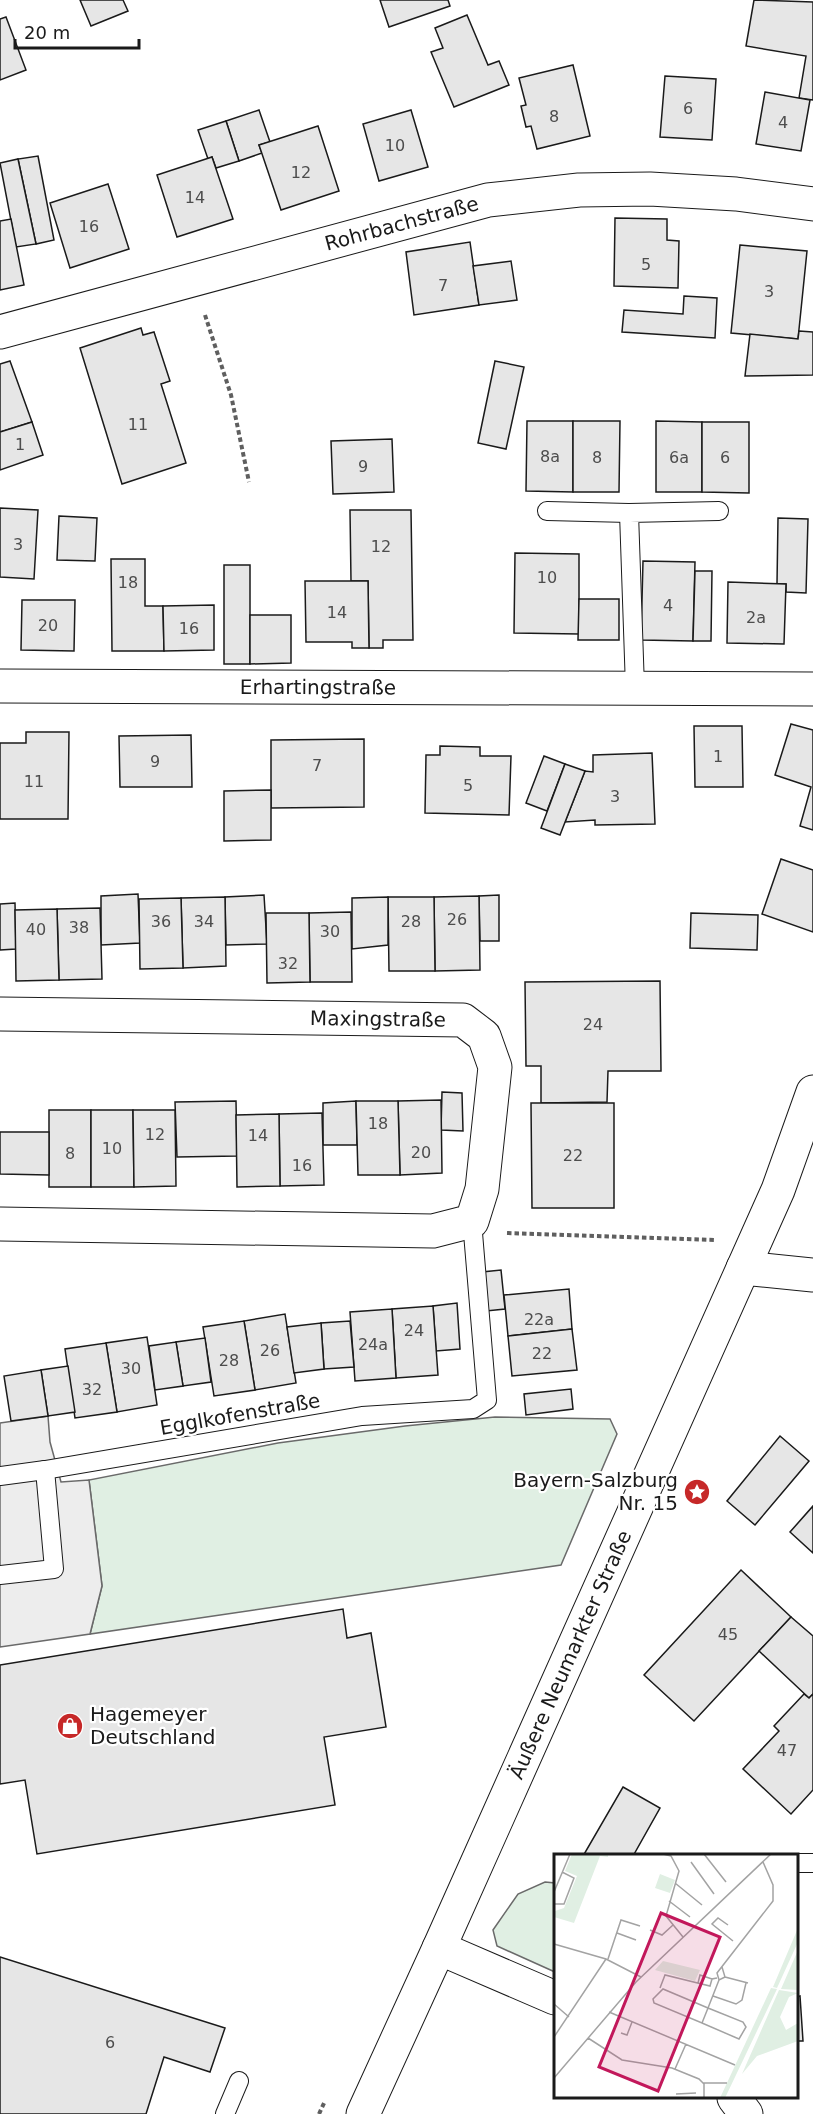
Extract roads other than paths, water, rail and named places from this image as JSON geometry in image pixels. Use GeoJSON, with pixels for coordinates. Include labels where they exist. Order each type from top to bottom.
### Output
{"type":"FeatureCollection","features":[{"type":"Feature","properties":{"kind":"street","name":"Rohrbachstraße"},"geometry":{"type":"LineString","coordinates":[[0,332],[488,200],[579,190],[650,189],[736,194],[813,204]]}},
{"type":"Feature","properties":{"kind":"street","name":"Erhartingstraße"},"geometry":{"type":"LineString","coordinates":[[0,686],[813,689]]}},
{"type":"Feature","properties":{"kind":"street","name":"Maxingstraße"},"geometry":{"type":"LineString","coordinates":[[0,1014],[463,1020],[484,1036],[495,1067],[482,1189],[472,1221]]}},
{"type":"Feature","properties":{"kind":"street","name":"Äußere Neumarkter Straße"},"geometry":{"type":"LineString","coordinates":[[363,2114],[778,1190],[813,1092]]}},
{"type":"Feature","properties":{"kind":"street"},"geometry":{"type":"LineString","coordinates":[[0,1224],[433,1231],[472,1221]]}},
{"type":"Feature","properties":{"kind":"street"},"geometry":{"type":"LineString","coordinates":[[743,1268],[813,1275]]}},
{"type":"Feature","properties":{"kind":"street"},"geometry":{"type":"LineString","coordinates":[[439,1948],[554,1998]]}},
{"type":"Feature","properties":{"kind":"street"},"geometry":{"type":"LineString","coordinates":[[735,2099],[746,2114]]}},
{"type":"Feature","properties":{"kind":"lane"},"geometry":{"type":"LineString","coordinates":[[547,511],[629,513],[719,511]]}},
{"type":"Feature","properties":{"kind":"lane"},"geometry":{"type":"LineString","coordinates":[[629,513],[635,688]]}},
{"type":"Feature","properties":{"kind":"lane","name":"Egglkofenstraße"},"geometry":{"type":"LineString","coordinates":[[0,1476],[362,1416],[473,1409],[487,1400],[472,1221]]}},
{"type":"Feature","properties":{"kind":"lane"},"geometry":{"type":"LineString","coordinates":[[0,1575],[54,1569],[45,1470]]}},
{"type":"Feature","properties":{"kind":"lane"},"geometry":{"type":"LineString","coordinates":[[225,2114],[239,2081]]}},
{"type":"Feature","properties":{"kind":"place","name":"Bayern-Salzburg Nr. 15"},"geometry":{"type":"Point","coordinates":[697,1492]}},
{"type":"Feature","properties":{"kind":"place","name":"Hagemeyer Deutschland"},"geometry":{"type":"Point","coordinates":[70,1726]}}]}
